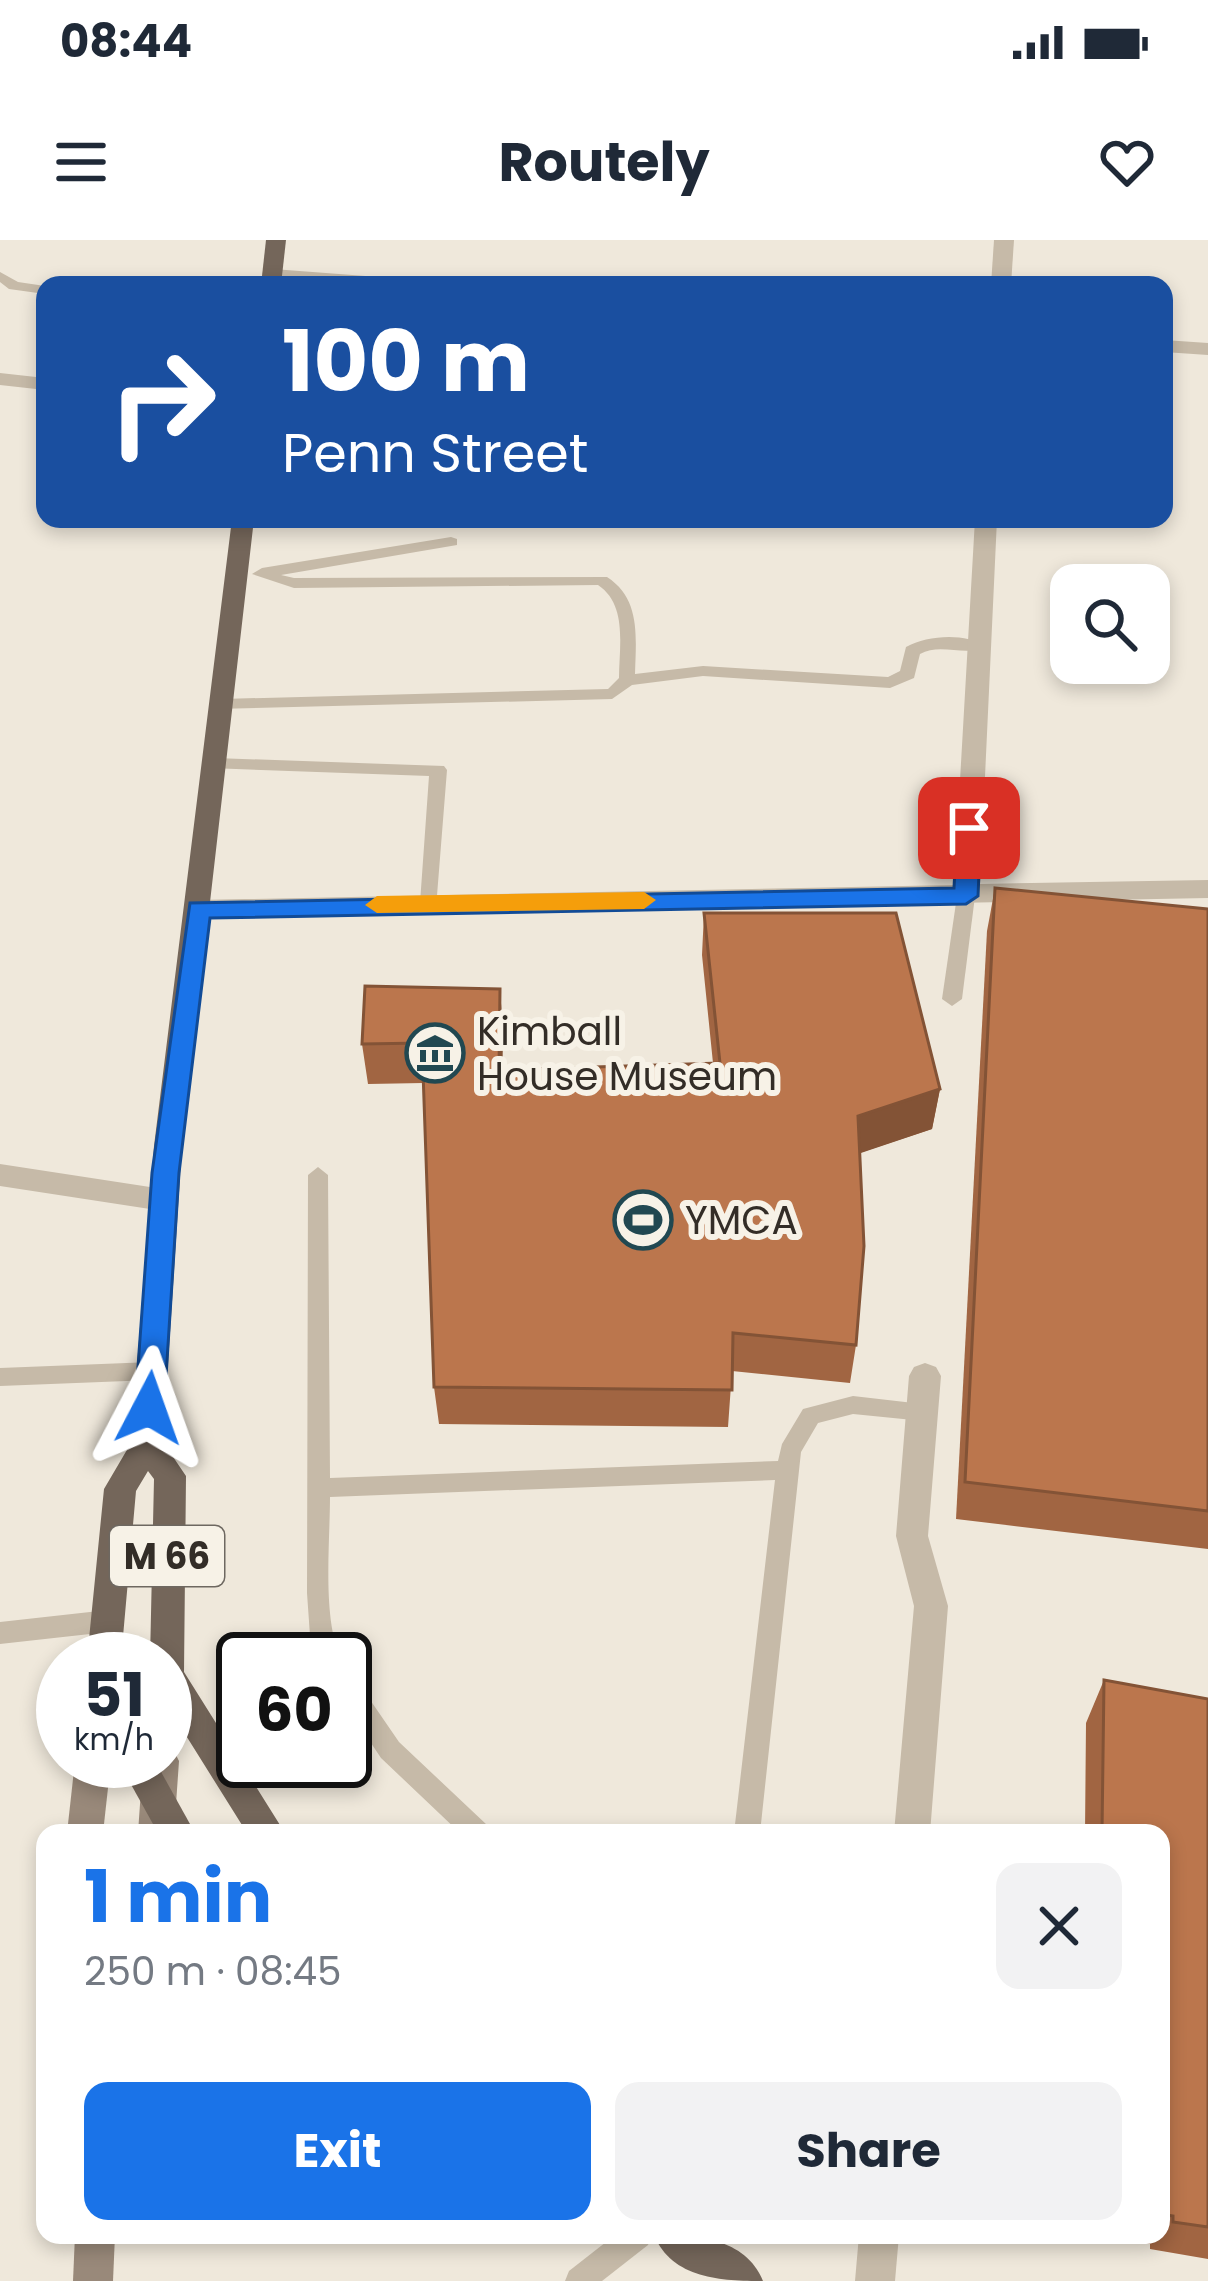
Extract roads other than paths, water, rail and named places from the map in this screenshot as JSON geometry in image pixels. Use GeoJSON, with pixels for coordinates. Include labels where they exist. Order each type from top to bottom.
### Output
{"type":"FeatureCollection","features":[{"type":"Feature","properties":{"kind":"main road"},"geometry":{"type":"LineString","coordinates":[[272,276],[275,240]]}},
{"type":"Feature","properties":{"kind":"main road","name":"M 66"},"geometry":{"type":"LineString","coordinates":[[107,1632],[120,1489],[147,1445],[163,1200],[222,705],[248,575],[244,528]]}},
{"type":"Feature","properties":{"kind":"main road","name":"M 66"},"geometry":{"type":"LineString","coordinates":[[147,1445],[170,1476],[167,1632]]}},
{"type":"Feature","properties":{"kind":"main road","name":"M 66"},"geometry":{"type":"LineString","coordinates":[[192,1727],[261,1824]]}},
{"type":"Feature","properties":{"kind":"main road"},"geometry":{"type":"LineString","coordinates":[[146,1788],[157,1817]]}},
{"type":"Feature","properties":{"kind":"main road"},"geometry":{"type":"LineString","coordinates":[[687,2244],[742,2281]]}},
{"type":"Feature","properties":{"kind":"street"},"geometry":{"type":"LineString","coordinates":[[1002,276],[1004,240]]}},
{"type":"Feature","properties":{"kind":"street"},"geometry":{"type":"LineString","coordinates":[[1173,347],[1208,349]]}},
{"type":"Feature","properties":{"kind":"street"},"geometry":{"type":"LineString","coordinates":[[0,380],[36,383]]}},
{"type":"Feature","properties":{"kind":"street"},"geometry":{"type":"LineString","coordinates":[[966,896],[985,528]]}},
{"type":"Feature","properties":{"kind":"street"},"geometry":{"type":"LineString","coordinates":[[199,909],[1208,889]]}},
{"type":"Feature","properties":{"kind":"street"},"geometry":{"type":"LineString","coordinates":[[0,1175],[163,1200]]}},
{"type":"Feature","properties":{"kind":"street"},"geometry":{"type":"LineString","coordinates":[[913,1824],[931,1606],[912,1536],[924,1394]]}},
{"type":"Feature","properties":{"kind":"street"},"geometry":{"type":"LineString","coordinates":[[86,1824],[90,1788]]}},
{"type":"Feature","properties":{"kind":"street"},"geometry":{"type":"LineString","coordinates":[[93,2281],[94,2244]]}},
{"type":"Feature","properties":{"kind":"street"},"geometry":{"type":"LineString","coordinates":[[875,2281],[878,2244]]}},
{"type":"Feature","properties":{"kind":"lane"},"geometry":{"type":"LineString","coordinates":[[0,276],[14,286],[36,289]]}},
{"type":"Feature","properties":{"kind":"lane"},"geometry":{"type":"LineString","coordinates":[[248,575],[451,542]]}},
{"type":"Feature","properties":{"kind":"lane"},"geometry":{"type":"LineString","coordinates":[[248,575],[294,583],[601,580],[616,587],[625,603],[627,680]]}},
{"type":"Feature","properties":{"kind":"lane"},"geometry":{"type":"LineString","coordinates":[[222,705],[612,694],[627,680],[704,671],[890,683],[908,674],[912,651],[928,642],[978,646]]}},
{"type":"Feature","properties":{"kind":"lane"},"geometry":{"type":"LineString","coordinates":[[215,764],[439,770],[428,903]]}},
{"type":"Feature","properties":{"kind":"lane"},"geometry":{"type":"LineString","coordinates":[[952,999],[966,896]]}},
{"type":"Feature","properties":{"kind":"lane"},"geometry":{"type":"LineString","coordinates":[[318,1175],[322,1632]]}},
{"type":"Feature","properties":{"kind":"lane"},"geometry":{"type":"LineString","coordinates":[[0,1377],[152,1371]]}},
{"type":"Feature","properties":{"kind":"lane"},"geometry":{"type":"LineString","coordinates":[[748,1824],[790,1451],[811,1416],[924,1394]]}},
{"type":"Feature","properties":{"kind":"lane"},"geometry":{"type":"LineString","coordinates":[[319,1487],[788,1470]]}},
{"type":"Feature","properties":{"kind":"lane"},"geometry":{"type":"LineString","coordinates":[[0,1633],[108,1622]]}},
{"type":"Feature","properties":{"kind":"lane"},"geometry":{"type":"LineString","coordinates":[[372,1722],[391,1750],[469,1824]]}},
{"type":"Feature","properties":{"kind":"lane"},"geometry":{"type":"LineString","coordinates":[[579,2281],[626,2244]]}},
{"type":"Feature","properties":{"kind":"place","name":"Kimball House Museum"},"geometry":{"type":"Point","coordinates":[435,1053]}},
{"type":"Feature","properties":{"kind":"place","name":"YMCA"},"geometry":{"type":"Point","coordinates":[643,1220]}}]}
